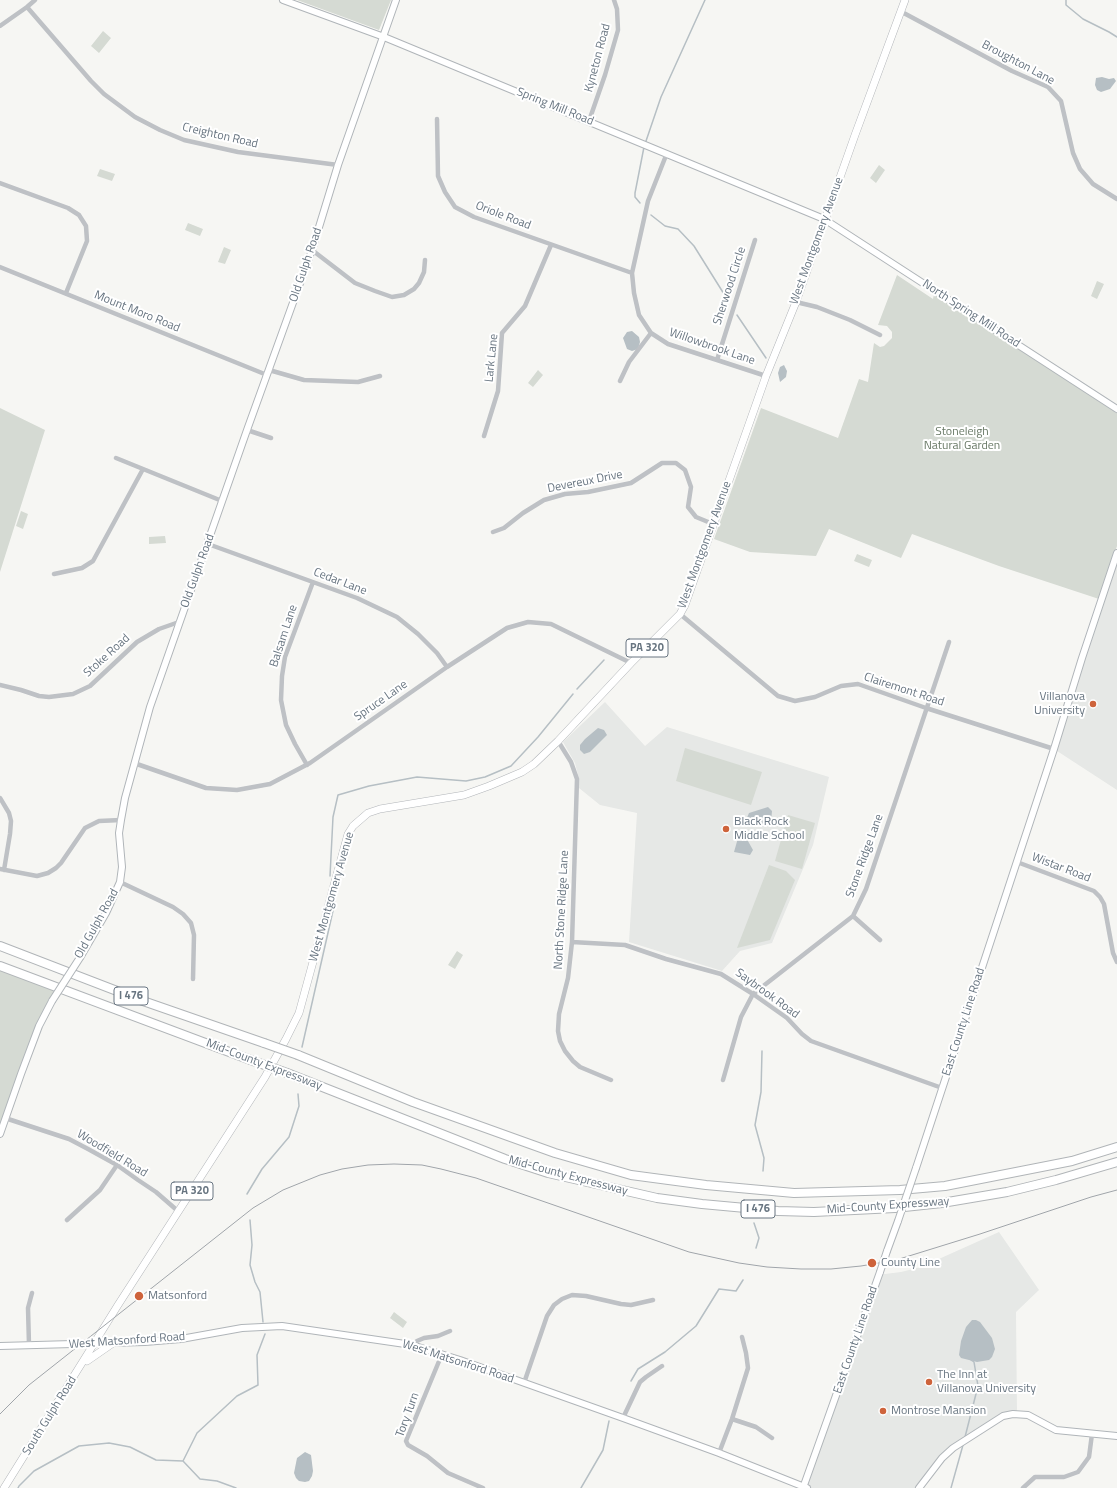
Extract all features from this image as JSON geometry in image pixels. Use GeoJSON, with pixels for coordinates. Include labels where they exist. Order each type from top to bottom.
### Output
{"type":"FeatureCollection","features":[{"type":"Feature","properties":{"kind":"highway","name":"Mid-County Expressway"},"geometry":{"type":"LineString","coordinates":[[0,946],[143,1001],[298,1055],[413,1102],[555,1153],[631,1175],[706,1185],[794,1193],[900,1190],[945,1186],[1072,1161],[1117,1147]]}},
{"type":"Feature","properties":{"kind":"highway","name":"Mid-County Expressway"},"geometry":{"type":"LineString","coordinates":[[0,966],[287,1073],[505,1159],[548,1173],[657,1198],[741,1208],[814,1212],[895,1208],[961,1200],[1007,1192],[1056,1180],[1117,1162]]}},
{"type":"Feature","properties":{"kind":"main road","name":"West Montgomery Avenue"},"geometry":{"type":"LineString","coordinates":[[95,1344],[265,1077],[299,1013],[348,834],[353,826],[368,813],[380,809],[464,795],[522,772],[534,764],[558,741],[631,663],[680,614],[685,605],[766,376],[796,302],[824,219],[905,0]]}},
{"type":"Feature","properties":{"kind":"main road"},"geometry":{"type":"LineString","coordinates":[[81,1367],[96,1354],[113,1343]]}},
{"type":"Feature","properties":{"kind":"main road","name":"South Gulph Road"},"geometry":{"type":"LineString","coordinates":[[4,1488],[95,1344]]}},
{"type":"Feature","properties":{"kind":"street"},"geometry":{"type":"LineString","coordinates":[[0,26],[35,0]]}},
{"type":"Feature","properties":{"kind":"street","name":"Spring Mill Road"},"geometry":{"type":"LineString","coordinates":[[284,0],[384,37],[824,219]]}},
{"type":"Feature","properties":{"kind":"street","name":"Old Gulph Road"},"geometry":{"type":"LineString","coordinates":[[0,1134],[37,1033],[52,1001],[106,913],[120,882],[122,867],[119,833],[121,820],[134,763],[150,707],[208,544],[222,500],[312,250],[338,165],[396,0]]}},
{"type":"Feature","properties":{"kind":"street","name":"Kyneton Road"},"geometry":{"type":"LineString","coordinates":[[589,121],[606,75],[618,30],[617,9],[614,0]]}},
{"type":"Feature","properties":{"kind":"street","name":"Creighton Road"},"geometry":{"type":"LineString","coordinates":[[27,7],[91,81],[104,94],[135,117],[184,140],[238,152],[338,165]]}},
{"type":"Feature","properties":{"kind":"street","name":"Broughton Lane"},"geometry":{"type":"LineString","coordinates":[[900,11],[1012,71],[1048,87],[1061,101],[1073,153],[1080,169],[1093,184],[1117,199]]}},
{"type":"Feature","properties":{"kind":"street","name":"Oriole Road"},"geometry":{"type":"LineString","coordinates":[[437,119],[438,176],[445,192],[455,207],[474,217],[632,273]]}},
{"type":"Feature","properties":{"kind":"street","name":"Willowbrook Lane"},"geometry":{"type":"LineString","coordinates":[[667,153],[648,201],[632,273],[634,293],[639,315],[651,333],[668,344],[766,376]]}},
{"type":"Feature","properties":{"kind":"street"},"geometry":{"type":"LineString","coordinates":[[0,183],[68,208],[79,215],[86,226],[87,241],[66,293]]}},
{"type":"Feature","properties":{"kind":"street","name":"North Spring Mill Road"},"geometry":{"type":"LineString","coordinates":[[824,219],[1117,409]]}},
{"type":"Feature","properties":{"kind":"street","name":"Sherwood Circle"},"geometry":{"type":"LineString","coordinates":[[717,360],[755,240]]}},
{"type":"Feature","properties":{"kind":"street","name":"Lark Lane"},"geometry":{"type":"LineString","coordinates":[[484,436],[498,391],[502,333],[525,306],[551,245]]}},
{"type":"Feature","properties":{"kind":"street"},"geometry":{"type":"LineString","coordinates":[[312,250],[355,283],[392,297],[404,295],[414,289],[419,283],[424,272],[425,260]]}},
{"type":"Feature","properties":{"kind":"street","name":"Mount Moro Road"},"geometry":{"type":"LineString","coordinates":[[0,267],[268,372],[304,380],[358,382],[380,376]]}},
{"type":"Feature","properties":{"kind":"street"},"geometry":{"type":"LineString","coordinates":[[796,302],[817,307],[850,320],[880,336]]}},
{"type":"Feature","properties":{"kind":"street"},"geometry":{"type":"LineString","coordinates":[[620,381],[629,362],[651,333]]}},
{"type":"Feature","properties":{"kind":"street"},"geometry":{"type":"LineString","coordinates":[[247,430],[271,438]]}},
{"type":"Feature","properties":{"kind":"street"},"geometry":{"type":"LineString","coordinates":[[116,458],[222,500]]}},
{"type":"Feature","properties":{"kind":"street","name":"Devereux Drive"},"geometry":{"type":"LineString","coordinates":[[493,532],[504,528],[523,513],[544,500],[565,494],[588,492],[631,483],[662,463],[676,463],[685,470],[691,488],[688,507],[696,517],[713,524]]}},
{"type":"Feature","properties":{"kind":"street"},"geometry":{"type":"LineString","coordinates":[[54,574],[82,568],[93,561],[143,469]]}},
{"type":"Feature","properties":{"kind":"street","name":"Cedar Lane"},"geometry":{"type":"LineString","coordinates":[[208,544],[357,598],[397,617],[418,634],[437,653],[447,667]]}},
{"type":"Feature","properties":{"kind":"street","name":"East County Line Road"},"geometry":{"type":"LineString","coordinates":[[805,1488],[916,1168],[1117,553]]}},
{"type":"Feature","properties":{"kind":"street","name":"Balsam Lane"},"geometry":{"type":"LineString","coordinates":[[307,765],[286,724],[280,700],[285,657],[313,582]]}},
{"type":"Feature","properties":{"kind":"street","name":"Clairemont Road"},"geometry":{"type":"LineString","coordinates":[[680,614],[778,696],[795,701],[815,697],[841,686],[858,684],[926,708],[1054,748]]}},
{"type":"Feature","properties":{"kind":"street","name":"Stoke Road"},"geometry":{"type":"LineString","coordinates":[[0,685],[44,696],[63,696],[73,694],[90,686],[137,642],[159,629],[179,622]]}},
{"type":"Feature","properties":{"kind":"street","name":"Spruce Lane"},"geometry":{"type":"LineString","coordinates":[[134,763],[206,788],[237,790],[270,784],[307,765],[447,667],[507,628],[528,622],[551,624],[631,663]]}},
{"type":"Feature","properties":{"kind":"street","name":"Stone Ridge Lane"},"geometry":{"type":"LineString","coordinates":[[723,1080],[741,1017],[753,994],[853,916],[866,889],[949,642]]}},
{"type":"Feature","properties":{"kind":"street","name":"North Stone Ridge Lane"},"geometry":{"type":"LineString","coordinates":[[558,741],[571,762],[577,779],[572,942],[568,978],[558,1022],[560,1041],[565,1051],[580,1067],[611,1080]]}},
{"type":"Feature","properties":{"kind":"street"},"geometry":{"type":"LineString","coordinates":[[0,798],[9,813],[10,821],[10,834],[2,869],[37,876],[48,873],[61,863],[85,828],[99,821],[121,820]]}},
{"type":"Feature","properties":{"kind":"street","name":"Wistar Road"},"geometry":{"type":"LineString","coordinates":[[1017,862],[1094,891],[1104,904],[1113,953],[1117,962]]}},
{"type":"Feature","properties":{"kind":"street"},"geometry":{"type":"LineString","coordinates":[[120,882],[173,907],[183,914],[191,923],[194,935],[193,979]]}},
{"type":"Feature","properties":{"kind":"street"},"geometry":{"type":"LineString","coordinates":[[853,916],[880,940]]}},
{"type":"Feature","properties":{"kind":"street","name":"Saybrook Road"},"geometry":{"type":"LineString","coordinates":[[572,942],[625,945],[666,959],[721,974],[787,1018],[802,1034],[811,1040],[942,1088]]}},
{"type":"Feature","properties":{"kind":"street","name":"Woodfield Road"},"geometry":{"type":"LineString","coordinates":[[6,1118],[69,1139],[117,1165],[156,1192],[179,1212]]}},
{"type":"Feature","properties":{"kind":"street"},"geometry":{"type":"LineString","coordinates":[[67,1220],[100,1190],[117,1165]]}},
{"type":"Feature","properties":{"kind":"street"},"geometry":{"type":"LineString","coordinates":[[29,1345],[28,1308],[32,1293]]}},
{"type":"Feature","properties":{"kind":"street"},"geometry":{"type":"LineString","coordinates":[[524,1383],[547,1316],[554,1305],[562,1299],[572,1295],[586,1296],[631,1305],[653,1300]]}},
{"type":"Feature","properties":{"kind":"street","name":"West Matsonford Road"},"geometry":{"type":"LineString","coordinates":[[0,1346],[95,1344],[181,1339],[242,1328],[282,1326],[412,1345],[442,1354],[623,1418],[719,1453],[805,1488]]}},
{"type":"Feature","properties":{"kind":"street"},"geometry":{"type":"LineString","coordinates":[[412,1345],[424,1338],[438,1336],[450,1331]]}},
{"type":"Feature","properties":{"kind":"street"},"geometry":{"type":"LineString","coordinates":[[719,1453],[732,1419],[748,1368],[742,1337]]}},
{"type":"Feature","properties":{"kind":"street","name":"Tory Turn"},"geometry":{"type":"LineString","coordinates":[[442,1354],[406,1441],[408,1445],[427,1456],[448,1473],[483,1488]]}},
{"type":"Feature","properties":{"kind":"street"},"geometry":{"type":"LineString","coordinates":[[623,1418],[640,1382],[662,1366]]}},
{"type":"Feature","properties":{"kind":"street"},"geometry":{"type":"LineString","coordinates":[[919,1488],[942,1458],[960,1443],[1003,1416],[1014,1414],[1028,1415],[1056,1430],[1117,1436]]}},
{"type":"Feature","properties":{"kind":"street"},"geometry":{"type":"LineString","coordinates":[[732,1419],[756,1427],[772,1438]]}},
{"type":"Feature","properties":{"kind":"street"},"geometry":{"type":"LineString","coordinates":[[1023,1488],[1035,1477],[1064,1477],[1078,1472],[1089,1457],[1092,1434]]}},
{"type":"Feature","properties":{"kind":"shaded area"},"geometry":{"type":"Polygon","coordinates":[[[1102,77],[1109,79],[1114,78],[1116,81],[1110,89],[1101,92],[1097,90],[1095,85],[1096,78],[1102,77]]]}},
{"type":"Feature","properties":{"kind":"shaded area"},"geometry":{"type":"Polygon","coordinates":[[[632,331],[639,337],[640,342],[638,349],[632,351],[627,349],[623,338],[627,332],[632,331]]]}},
{"type":"Feature","properties":{"kind":"shaded area"},"geometry":{"type":"Polygon","coordinates":[[[784,365],[787,371],[786,377],[780,382],[778,373],[780,367],[784,365]]]}},
{"type":"Feature","properties":{"kind":"shaded area","name":"Villanova University"},"geometry":{"type":"Polygon","coordinates":[[[1117,553],[1117,790],[1054,749],[1117,553]]]}},
{"type":"Feature","properties":{"kind":"shaded area","name":"Black Rock Middle School"},"geometry":{"type":"Polygon","coordinates":[[[605,702],[645,746],[667,727],[829,777],[813,845],[772,943],[740,951],[722,971],[629,942],[637,813],[600,805],[579,788],[579,779],[575,763],[563,742],[605,702]]]}},
{"type":"Feature","properties":{"kind":"shaded area"},"geometry":{"type":"Polygon","coordinates":[[[598,728],[604,730],[607,735],[590,752],[584,754],[580,750],[580,745],[598,728]]]}},
{"type":"Feature","properties":{"kind":"shaded area"},"geometry":{"type":"Polygon","coordinates":[[[768,807],[772,811],[771,822],[765,827],[746,820],[749,813],[768,807]]]}},
{"type":"Feature","properties":{"kind":"shaded area"},"geometry":{"type":"Polygon","coordinates":[[[740,831],[744,834],[753,850],[750,855],[734,852],[740,831]]]}},
{"type":"Feature","properties":{"kind":"shaded area","name":"The Inn at Villanova University"},"geometry":{"type":"Polygon","coordinates":[[[999,1232],[1039,1290],[1016,1312],[1017,1415],[1003,1416],[953,1448],[919,1488],[804,1487],[880,1272],[885,1274],[921,1267],[999,1232]]]}},
{"type":"Feature","properties":{"kind":"shaded area"},"geometry":{"type":"Polygon","coordinates":[[[972,1320],[980,1322],[992,1338],[995,1349],[989,1360],[977,1362],[961,1358],[959,1355],[961,1341],[966,1327],[972,1320]]]}},
{"type":"Feature","properties":{"kind":"shaded area"},"geometry":{"type":"Polygon","coordinates":[[[305,1452],[311,1455],[313,1471],[309,1481],[305,1482],[299,1481],[294,1473],[297,1458],[305,1452]]]}},
{"type":"Feature","properties":{"kind":"green space"},"geometry":{"type":"Polygon","coordinates":[[[297,0],[391,0],[379,30],[297,0]]]}},
{"type":"Feature","properties":{"kind":"green space"},"geometry":{"type":"Polygon","coordinates":[[[103,31],[111,38],[99,53],[91,46],[103,31]]]}},
{"type":"Feature","properties":{"kind":"green space"},"geometry":{"type":"Polygon","coordinates":[[[879,165],[885,170],[876,183],[870,178],[879,165]]]}},
{"type":"Feature","properties":{"kind":"green space"},"geometry":{"type":"Polygon","coordinates":[[[100,169],[115,174],[112,181],[97,176],[100,169]]]}},
{"type":"Feature","properties":{"kind":"green space"},"geometry":{"type":"Polygon","coordinates":[[[188,223],[203,229],[200,236],[185,230],[188,223]]]}},
{"type":"Feature","properties":{"kind":"green space"},"geometry":{"type":"Polygon","coordinates":[[[224,247],[231,250],[225,264],[218,262],[224,247]]]}},
{"type":"Feature","properties":{"kind":"green space","name":"Stoneleigh Natural Garden"},"geometry":{"type":"Polygon","coordinates":[[[897,275],[933,299],[934,294],[1117,413],[1117,546],[1099,599],[999,566],[912,534],[901,558],[829,529],[816,556],[750,552],[714,539],[761,408],[838,438],[859,379],[868,382],[874,343],[880,347],[884,346],[892,338],[892,332],[887,326],[878,325],[897,275]]]}},
{"type":"Feature","properties":{"kind":"green space"},"geometry":{"type":"Polygon","coordinates":[[[1097,281],[1104,284],[1097,299],[1091,296],[1097,281]]]}},
{"type":"Feature","properties":{"kind":"green space"},"geometry":{"type":"Polygon","coordinates":[[[538,370],[543,375],[533,387],[528,383],[538,370]]]}},
{"type":"Feature","properties":{"kind":"green space"},"geometry":{"type":"Polygon","coordinates":[[[0,408],[45,430],[0,572],[0,408]]]}},
{"type":"Feature","properties":{"kind":"green space"},"geometry":{"type":"Polygon","coordinates":[[[21,511],[28,514],[23,529],[16,526],[21,511]]]}},
{"type":"Feature","properties":{"kind":"green space"},"geometry":{"type":"Polygon","coordinates":[[[165,536],[166,543],[149,544],[149,537],[165,536]]]}},
{"type":"Feature","properties":{"kind":"green space"},"geometry":{"type":"Polygon","coordinates":[[[857,554],[872,560],[869,567],[854,561],[857,554]]]}},
{"type":"Feature","properties":{"kind":"green space"},"geometry":{"type":"Polygon","coordinates":[[[685,748],[762,772],[751,805],[676,781],[685,748]]]}},
{"type":"Feature","properties":{"kind":"green space"},"geometry":{"type":"Polygon","coordinates":[[[788,815],[815,823],[802,869],[775,861],[788,815]]]}},
{"type":"Feature","properties":{"kind":"green space"},"geometry":{"type":"Polygon","coordinates":[[[769,865],[786,871],[795,880],[770,940],[737,948],[769,865]]]}},
{"type":"Feature","properties":{"kind":"green space"},"geometry":{"type":"Polygon","coordinates":[[[457,951],[463,955],[455,969],[448,965],[457,951]]]}},
{"type":"Feature","properties":{"kind":"green space"},"geometry":{"type":"Polygon","coordinates":[[[0,966],[56,986],[52,1001],[0,1134],[0,966]]]}},
{"type":"Feature","properties":{"kind":"green space"},"geometry":{"type":"Polygon","coordinates":[[[394,1312],[407,1322],[403,1328],[390,1318],[394,1312]]]}},
{"type":"Feature","properties":{"kind":"waterway"},"geometry":{"type":"LineString","coordinates":[[645,144],[661,97],[705,0]]}},
{"type":"Feature","properties":{"kind":"waterway"},"geometry":{"type":"LineString","coordinates":[[1066,0],[1066,5],[1083,19],[1117,37]]}},
{"type":"Feature","properties":{"kind":"waterway"},"geometry":{"type":"LineString","coordinates":[[640,203],[635,197],[635,193],[644,147]]}},
{"type":"Feature","properties":{"kind":"waterway"},"geometry":{"type":"LineString","coordinates":[[651,215],[665,226],[678,229],[694,246],[729,302]]}},
{"type":"Feature","properties":{"kind":"waterway"},"geometry":{"type":"LineString","coordinates":[[737,315],[766,358]]}},
{"type":"Feature","properties":{"kind":"waterway"},"geometry":{"type":"LineString","coordinates":[[577,689],[604,660]]}},
{"type":"Feature","properties":{"kind":"waterway"},"geometry":{"type":"LineString","coordinates":[[330,876],[333,817],[338,795],[369,786],[417,777],[466,781],[485,777],[511,766],[538,737],[573,694]]}},
{"type":"Feature","properties":{"kind":"waterway"},"geometry":{"type":"LineString","coordinates":[[302,1047],[335,902]]}},
{"type":"Feature","properties":{"kind":"waterway"},"geometry":{"type":"LineString","coordinates":[[762,1051],[761,1092],[755,1125],[764,1158],[763,1171]]}},
{"type":"Feature","properties":{"kind":"waterway"},"geometry":{"type":"LineString","coordinates":[[247,1194],[262,1169],[289,1137],[299,1106],[298,1094]]}},
{"type":"Feature","properties":{"kind":"waterway"},"geometry":{"type":"LineString","coordinates":[[250,1220],[252,1245],[250,1265],[255,1282],[260,1292],[263,1322]]}},
{"type":"Feature","properties":{"kind":"waterway"},"geometry":{"type":"LineString","coordinates":[[754,1223],[759,1238],[756,1248]]}},
{"type":"Feature","properties":{"kind":"waterway"},"geometry":{"type":"LineString","coordinates":[[631,1381],[638,1369],[665,1352],[696,1326],[719,1289],[736,1291],[743,1280]]}},
{"type":"Feature","properties":{"kind":"waterway"},"geometry":{"type":"LineString","coordinates":[[183,1461],[197,1433],[237,1396],[258,1385],[257,1355],[265,1334]]}},
{"type":"Feature","properties":{"kind":"waterway"},"geometry":{"type":"LineString","coordinates":[[965,1437],[978,1386],[974,1362],[971,1360]]}},
{"type":"Feature","properties":{"kind":"waterway"},"geometry":{"type":"LineString","coordinates":[[581,1488],[603,1450],[609,1421]]}},
{"type":"Feature","properties":{"kind":"waterway"},"geometry":{"type":"LineString","coordinates":[[18,1488],[34,1471],[79,1446],[109,1443],[130,1447],[156,1460],[183,1461],[200,1479],[217,1481],[236,1488]]}},
{"type":"Feature","properties":{"kind":"waterway"},"geometry":{"type":"LineString","coordinates":[[951,1488],[963,1445]]}},
{"type":"Feature","properties":{"kind":"tram line"},"geometry":{"type":"LineString","coordinates":[[0,1414],[29,1385],[253,1208],[283,1190],[320,1175],[342,1169],[368,1165],[394,1164],[422,1165],[441,1169],[476,1178],[689,1252],[739,1263],[767,1267],[801,1269],[831,1269],[896,1260],[1117,1190]]}},
{"type":"Feature","properties":{"kind":"place","name":"Villanova University"},"geometry":{"type":"Point","coordinates":[1093,704]}},
{"type":"Feature","properties":{"kind":"place","name":"Black Rock Middle School"},"geometry":{"type":"Point","coordinates":[726,829]}},
{"type":"Feature","properties":{"kind":"place","name":"County Line"},"geometry":{"type":"Point","coordinates":[872,1263]}},
{"type":"Feature","properties":{"kind":"place","name":"Matsonford"},"geometry":{"type":"Point","coordinates":[139,1296]}},
{"type":"Feature","properties":{"kind":"place","name":"The Inn at Villanova University"},"geometry":{"type":"Point","coordinates":[929,1382]}},
{"type":"Feature","properties":{"kind":"place","name":"Montrose Mansion"},"geometry":{"type":"Point","coordinates":[883,1411]}}]}
